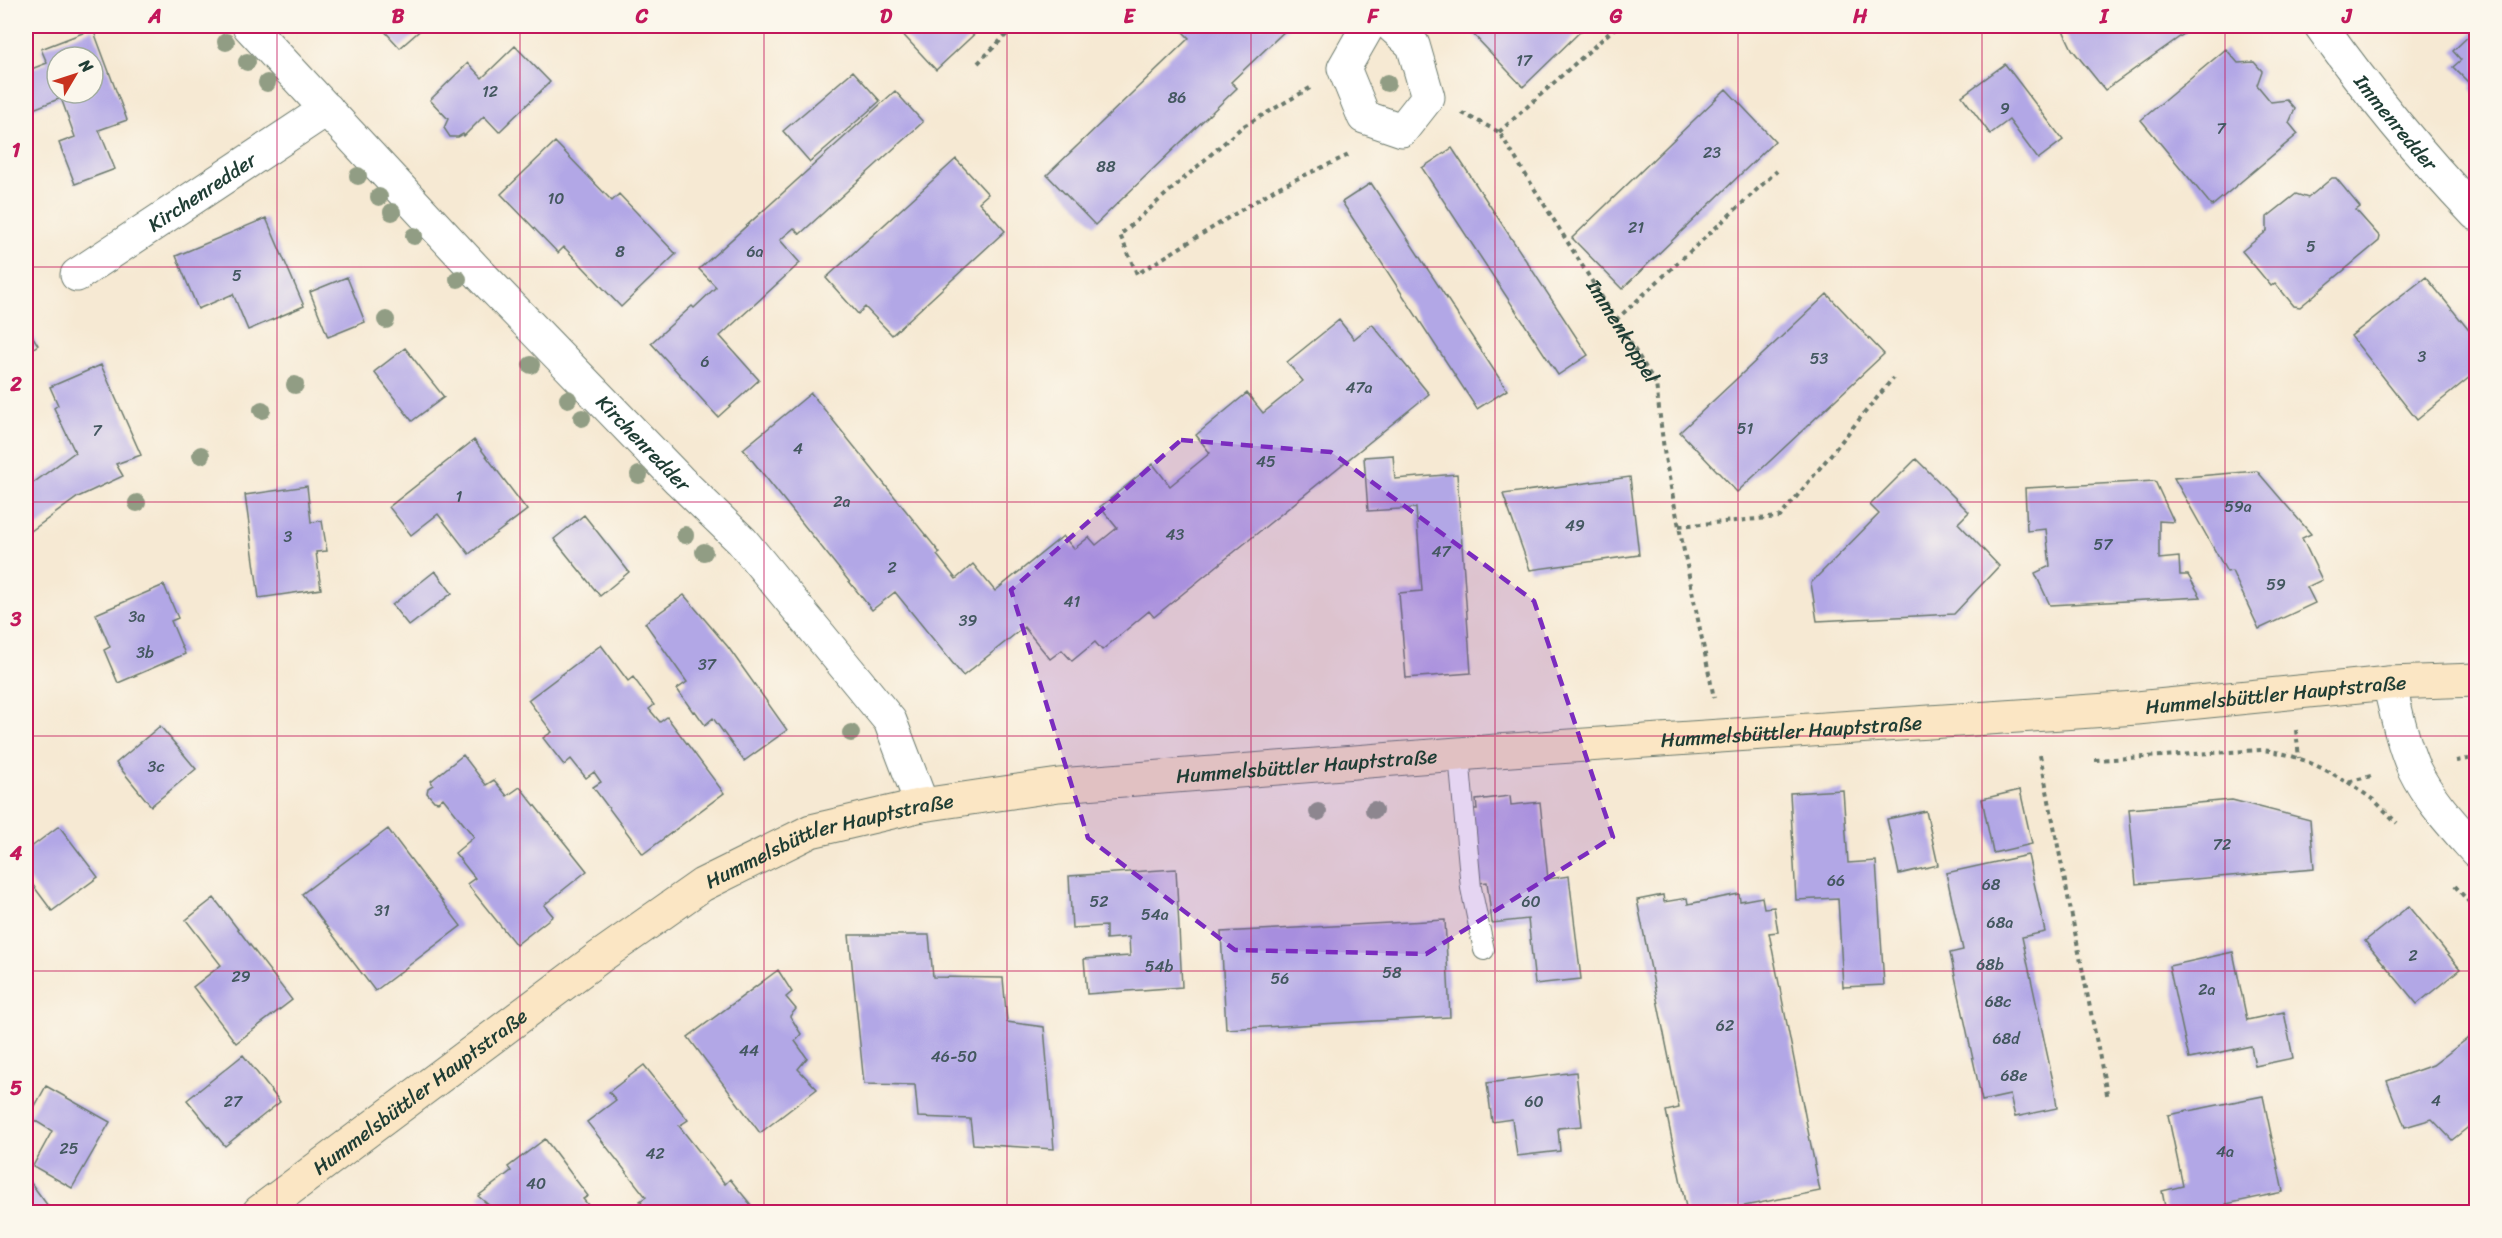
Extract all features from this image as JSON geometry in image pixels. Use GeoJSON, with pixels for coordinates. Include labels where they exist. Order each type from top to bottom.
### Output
{"type":"FeatureCollection","features":[{"type":"Feature","properties":{"kind":"main road","name":"Hummelsbüttler Hauptstraße"},"geometry":{"type":"LineString","coordinates":[[259,1212],[602,956],[702,885],[811,831],[922,805],[1059,785],[2032,715],[2257,697],[2389,683],[2476,680]]}},
{"type":"Feature","properties":{"kind":"street","name":"Kirchenredder"},"geometry":{"type":"LineString","coordinates":[[249,26],[475,269],[679,480],[742,541],[890,721],[922,805]]}},
{"type":"Feature","properties":{"kind":"street"},"geometry":{"type":"LineString","coordinates":[[1368,26],[1344,68],[1364,117],[1402,130],[1428,97],[1413,45],[1392,26]]}},
{"type":"Feature","properties":{"kind":"street","name":"Immenredder"},"geometry":{"type":"LineString","coordinates":[[2320,26],[2393,120],[2476,214]]}},
{"type":"Feature","properties":{"kind":"street","name":"Kirchenredder"},"geometry":{"type":"LineString","coordinates":[[77,275],[327,109]]}},
{"type":"Feature","properties":{"kind":"street"},"geometry":{"type":"LineString","coordinates":[[2389,683],[2414,768],[2426,790],[2445,816],[2476,851]]}},
{"type":"Feature","properties":{"kind":"lane"},"geometry":{"type":"LineString","coordinates":[[1459,755],[1471,888],[1484,950]]}},
{"type":"Feature","properties":{"kind":"path"},"geometry":{"type":"LineString","coordinates":[[978,63],[1015,26]]}},
{"type":"Feature","properties":{"kind":"path"},"geometry":{"type":"LineString","coordinates":[[1428,97],[1499,132],[1617,26]]}},
{"type":"Feature","properties":{"kind":"path"},"geometry":{"type":"LineString","coordinates":[[1344,68],[1242,127],[1120,235],[1137,274],[1277,188],[1402,130]]}},
{"type":"Feature","properties":{"kind":"path","name":"Immenkoppel"},"geometry":{"type":"LineString","coordinates":[[1499,132],[1656,384],[1665,458],[1722,737]]}},
{"type":"Feature","properties":{"kind":"path"},"geometry":{"type":"LineString","coordinates":[[1616,320],[1777,171]]}},
{"type":"Feature","properties":{"kind":"path"},"geometry":{"type":"LineString","coordinates":[[1679,526],[1780,517],[1893,378]]}},
{"type":"Feature","properties":{"kind":"path"},"geometry":{"type":"LineString","coordinates":[[2032,715],[2108,1099]]}},
{"type":"Feature","properties":{"kind":"path"},"geometry":{"type":"LineString","coordinates":[[2296,733],[2299,758]]}},
{"type":"Feature","properties":{"kind":"path"},"geometry":{"type":"LineString","coordinates":[[2095,760],[2262,750],[2282,752],[2299,758],[2347,782],[2375,775]]}},
{"type":"Feature","properties":{"kind":"path"},"geometry":{"type":"LineString","coordinates":[[2450,762],[2476,756],[2476,765]]}},
{"type":"Feature","properties":{"kind":"highlighted area"},"geometry":{"type":"Polygon","coordinates":[[[1181,440],[1331,452],[1534,601],[1613,837],[1426,954],[1235,950],[1088,838],[1011,590],[1181,440]]]}},
{"type":"Feature","properties":{"kind":"building"},"geometry":{"type":"Polygon","coordinates":[[[380,26],[425,26],[400,48],[380,26]]]}},
{"type":"Feature","properties":{"kind":"building"},"geometry":{"type":"Polygon","coordinates":[[[983,26],[936,70],[896,27],[983,26]]]}},
{"type":"Feature","properties":{"kind":"building"},"geometry":{"type":"Polygon","coordinates":[[[1189,26],[1290,26],[1231,82],[1237,88],[1095,225],[1047,175],[1189,38],[1183,32],[1189,26]]]}},
{"type":"Feature","properties":{"kind":"building"},"geometry":{"type":"Polygon","coordinates":[[[1480,26],[1586,26],[1523,87],[1472,33],[1480,26]]]}},
{"type":"Feature","properties":{"kind":"building"},"geometry":{"type":"Polygon","coordinates":[[[2061,26],[2195,26],[2105,90],[2072,49],[2061,26]]]}},
{"type":"Feature","properties":{"kind":"building"},"geometry":{"type":"Polygon","coordinates":[[[93,29],[99,45],[51,45],[93,29]]]}},
{"type":"Feature","properties":{"kind":"building"},"geometry":{"type":"Polygon","coordinates":[[[2476,29],[2476,96],[2470,88],[2472,86],[2453,67],[2461,60],[2453,51],[2476,29]]]}},
{"type":"Feature","properties":{"kind":"building"},"geometry":{"type":"Polygon","coordinates":[[[515,46],[550,82],[499,132],[484,116],[464,136],[463,134],[450,137],[444,128],[448,119],[430,100],[468,63],[482,78],[515,46]]]}},
{"type":"Feature","properties":{"kind":"building"},"geometry":{"type":"Polygon","coordinates":[[[2226,49],[2238,63],[2254,62],[2262,71],[2257,85],[2271,102],[2287,100],[2295,109],[2289,123],[2298,134],[2212,206],[2141,120],[2226,49]]]}},
{"type":"Feature","properties":{"kind":"building"},"geometry":{"type":"Polygon","coordinates":[[[105,61],[127,120],[99,130],[115,169],[75,184],[59,143],[75,137],[64,105],[105,105],[105,61]]]}},
{"type":"Feature","properties":{"kind":"building"},"geometry":{"type":"Polygon","coordinates":[[[45,64],[45,104],[26,112],[26,71],[45,64]]]}},
{"type":"Feature","properties":{"kind":"building"},"geometry":{"type":"Polygon","coordinates":[[[2005,64],[2063,140],[2038,159],[2009,120],[1990,134],[1962,96],[2005,64]]]}},
{"type":"Feature","properties":{"kind":"building"},"geometry":{"type":"Polygon","coordinates":[[[853,71],[880,101],[810,162],[783,131],[853,71]]]}},
{"type":"Feature","properties":{"kind":"building"},"geometry":{"type":"Polygon","coordinates":[[[1726,89],[1775,141],[1622,289],[1572,238],[1726,89]]]}},
{"type":"Feature","properties":{"kind":"building"},"geometry":{"type":"Polygon","coordinates":[[[895,91],[923,122],[800,234],[794,228],[780,240],[800,263],[720,336],[759,380],[718,417],[651,343],[716,287],[699,269],[895,91]]]}},
{"type":"Feature","properties":{"kind":"building"},"geometry":{"type":"Polygon","coordinates":[[[555,142],[612,201],[619,194],[676,254],[621,307],[564,247],[558,253],[501,194],[555,142]]]}},
{"type":"Feature","properties":{"kind":"building"},"geometry":{"type":"Polygon","coordinates":[[[1452,148],[1588,355],[1558,375],[1422,168],[1452,148]]]}},
{"type":"Feature","properties":{"kind":"building"},"geometry":{"type":"Polygon","coordinates":[[[956,159],[988,194],[979,202],[1005,231],[892,335],[865,307],[858,314],[826,278],[956,159]]]}},
{"type":"Feature","properties":{"kind":"building"},"geometry":{"type":"Polygon","coordinates":[[[2332,178],[2336,178],[2360,207],[2356,210],[2380,237],[2379,241],[2300,307],[2294,306],[2275,283],[2271,286],[2242,251],[2267,231],[2267,217],[2296,194],[2308,198],[2332,178]]]}},
{"type":"Feature","properties":{"kind":"building"},"geometry":{"type":"Polygon","coordinates":[[[1371,183],[1507,390],[1477,409],[1342,202],[1371,183]]]}},
{"type":"Feature","properties":{"kind":"building"},"geometry":{"type":"Polygon","coordinates":[[[266,218],[304,306],[248,330],[233,294],[198,309],[176,256],[266,218]]]}},
{"type":"Feature","properties":{"kind":"building"},"geometry":{"type":"Polygon","coordinates":[[[347,277],[365,322],[328,337],[310,292],[347,277]]]}},
{"type":"Feature","properties":{"kind":"building"},"geometry":{"type":"Polygon","coordinates":[[[2426,277],[2476,339],[2476,372],[2417,420],[2351,336],[2426,277]]]}},
{"type":"Feature","properties":{"kind":"building"},"geometry":{"type":"Polygon","coordinates":[[[1827,294],[1884,354],[1737,492],[1680,432],[1827,294]]]}},
{"type":"Feature","properties":{"kind":"building"},"geometry":{"type":"Polygon","coordinates":[[[1339,320],[1354,339],[1372,324],[1429,394],[1154,617],[1149,611],[1102,650],[1095,642],[1072,661],[1062,650],[1050,659],[1024,627],[963,676],[895,592],[872,610],[743,449],[811,393],[940,553],[937,555],[956,579],[973,564],[995,591],[1063,536],[1074,549],[1089,537],[1096,545],[1117,528],[1100,507],[1153,464],[1170,486],[1210,453],[1196,435],[1247,393],[1263,413],[1303,381],[1287,362],[1339,320]]]}},
{"type":"Feature","properties":{"kind":"building"},"geometry":{"type":"Polygon","coordinates":[[[26,326],[38,345],[26,353],[26,326]]]}},
{"type":"Feature","properties":{"kind":"building"},"geometry":{"type":"Polygon","coordinates":[[[405,348],[444,397],[412,421],[374,372],[405,348]]]}},
{"type":"Feature","properties":{"kind":"building"},"geometry":{"type":"Polygon","coordinates":[[[101,365],[141,455],[116,464],[123,476],[78,497],[31,531],[26,524],[26,484],[30,481],[33,483],[75,452],[54,408],[58,405],[50,387],[101,365]]]}},
{"type":"Feature","properties":{"kind":"building"},"geometry":{"type":"Polygon","coordinates":[[[474,440],[527,510],[469,554],[438,514],[411,535],[389,507],[474,440]]]}},
{"type":"Feature","properties":{"kind":"building"},"geometry":{"type":"Polygon","coordinates":[[[1393,455],[1395,479],[1457,474],[1471,673],[1406,678],[1399,593],[1422,591],[1416,508],[1368,511],[1364,457],[1393,455]]]}},
{"type":"Feature","properties":{"kind":"building"},"geometry":{"type":"Polygon","coordinates":[[[1916,459],[1969,512],[1958,523],[1999,566],[1954,614],[1817,621],[1811,583],[1879,514],[1870,505],[1916,459]]]}},
{"type":"Feature","properties":{"kind":"building"},"geometry":{"type":"Polygon","coordinates":[[[2257,471],[2311,534],[2302,538],[2322,580],[2307,587],[2315,603],[2259,629],[2232,571],[2227,572],[2174,478],[2257,471]]]}},
{"type":"Feature","properties":{"kind":"building"},"geometry":{"type":"Polygon","coordinates":[[[1630,477],[1639,555],[1530,570],[1503,494],[1630,477]]]}},
{"type":"Feature","properties":{"kind":"building"},"geometry":{"type":"Polygon","coordinates":[[[2155,481],[2174,522],[2159,521],[2159,559],[2179,557],[2180,575],[2188,575],[2201,597],[2050,605],[2035,573],[2050,566],[2046,529],[2027,531],[2025,488],[2155,481]]]}},
{"type":"Feature","properties":{"kind":"building"},"geometry":{"type":"Polygon","coordinates":[[[307,486],[311,522],[322,521],[327,551],[316,552],[321,589],[259,598],[245,495],[307,486]]]}},
{"type":"Feature","properties":{"kind":"building"},"geometry":{"type":"Polygon","coordinates":[[[584,515],[629,572],[600,596],[554,539],[584,515]]]}},
{"type":"Feature","properties":{"kind":"building"},"geometry":{"type":"Polygon","coordinates":[[[435,571],[452,593],[409,626],[392,605],[435,571]]]}},
{"type":"Feature","properties":{"kind":"building"},"geometry":{"type":"Polygon","coordinates":[[[164,585],[178,618],[171,621],[185,654],[118,683],[104,650],[110,647],[96,614],[164,585]]]}},
{"type":"Feature","properties":{"kind":"building"},"geometry":{"type":"Polygon","coordinates":[[[684,595],[728,647],[787,730],[744,761],[713,718],[705,725],[695,711],[693,712],[677,689],[687,682],[645,623],[684,595]]]}},
{"type":"Feature","properties":{"kind":"building"},"geometry":{"type":"Polygon","coordinates":[[[601,645],[628,681],[633,677],[654,705],[649,709],[660,722],[667,717],[724,793],[643,854],[593,787],[601,782],[594,772],[586,778],[571,759],[564,765],[543,738],[552,732],[528,700],[601,645]]]}},
{"type":"Feature","properties":{"kind":"building"},"geometry":{"type":"Polygon","coordinates":[[[160,726],[196,769],[151,806],[116,763],[160,726]]]}},
{"type":"Feature","properties":{"kind":"building"},"geometry":{"type":"Polygon","coordinates":[[[463,755],[486,785],[494,780],[507,796],[520,787],[587,871],[544,905],[553,916],[516,945],[467,884],[475,878],[455,853],[474,837],[443,798],[438,802],[434,801],[427,793],[428,788],[433,785],[431,781],[463,755]]]}},
{"type":"Feature","properties":{"kind":"building"},"geometry":{"type":"Polygon","coordinates":[[[1843,790],[1848,863],[1876,861],[1884,985],[1843,987],[1838,898],[1796,900],[1790,793],[1843,790]]]}},
{"type":"Feature","properties":{"kind":"building"},"geometry":{"type":"Polygon","coordinates":[[[2020,790],[2032,844],[1993,853],[1982,799],[2020,790]]]}},
{"type":"Feature","properties":{"kind":"building"},"geometry":{"type":"Polygon","coordinates":[[[1510,796],[1511,805],[1540,802],[1548,879],[1569,876],[1581,979],[1535,984],[1528,919],[1492,923],[1487,882],[1479,883],[1471,809],[1477,809],[1476,800],[1510,796]]]}},
{"type":"Feature","properties":{"kind":"building"},"geometry":{"type":"Polygon","coordinates":[[[2232,800],[2310,820],[2314,869],[2136,884],[2129,809],[2232,800]]]}},
{"type":"Feature","properties":{"kind":"building"},"geometry":{"type":"Polygon","coordinates":[[[1926,811],[1938,865],[1899,874],[1887,819],[1926,811]]]}},
{"type":"Feature","properties":{"kind":"building"},"geometry":{"type":"Polygon","coordinates":[[[59,826],[98,877],[52,911],[26,876],[26,851],[59,826]]]}},
{"type":"Feature","properties":{"kind":"building"},"geometry":{"type":"Polygon","coordinates":[[[388,829],[461,926],[375,991],[302,894],[388,829]]]}},
{"type":"Feature","properties":{"kind":"building"},"geometry":{"type":"Polygon","coordinates":[[[2028,855],[2045,932],[2022,937],[2057,1108],[2015,1117],[2010,1095],[1982,1101],[1950,953],[1963,950],[1946,873],[2028,855]]]}},
{"type":"Feature","properties":{"kind":"building"},"geometry":{"type":"Polygon","coordinates":[[[1176,869],[1182,987],[1087,994],[1084,959],[1130,956],[1129,937],[1106,939],[1106,926],[1072,928],[1069,876],[1176,869]]]}},
{"type":"Feature","properties":{"kind":"building"},"geometry":{"type":"Polygon","coordinates":[[[1739,894],[1740,901],[1762,897],[1764,908],[1774,907],[1778,932],[1769,933],[1820,1191],[1714,1212],[1687,1212],[1666,1111],[1679,1108],[1637,900],[1663,895],[1664,902],[1687,898],[1688,904],[1739,894]]]}},
{"type":"Feature","properties":{"kind":"building"},"geometry":{"type":"Polygon","coordinates":[[[214,898],[292,1000],[236,1043],[193,987],[221,965],[186,920],[214,898]]]}},
{"type":"Feature","properties":{"kind":"building"},"geometry":{"type":"Polygon","coordinates":[[[2409,906],[2460,969],[2417,1004],[2365,941],[2409,906]]]}},
{"type":"Feature","properties":{"kind":"building"},"geometry":{"type":"Polygon","coordinates":[[[1445,920],[1450,1017],[1226,1029],[1221,932],[1445,920]]]}},
{"type":"Feature","properties":{"kind":"building"},"geometry":{"type":"Polygon","coordinates":[[[849,935],[929,935],[933,977],[1003,978],[1007,1022],[1044,1027],[1054,1149],[973,1144],[970,1119],[918,1117],[915,1085],[864,1084],[849,935]]]}},
{"type":"Feature","properties":{"kind":"building"},"geometry":{"type":"Polygon","coordinates":[[[2233,952],[2247,1020],[2284,1012],[2293,1058],[2255,1066],[2251,1046],[2189,1059],[2169,966],[2233,952]]]}},
{"type":"Feature","properties":{"kind":"building"},"geometry":{"type":"Polygon","coordinates":[[[778,970],[792,992],[786,997],[796,1009],[790,1016],[801,1034],[795,1041],[807,1058],[798,1069],[817,1089],[760,1133],[688,1037],[778,970]]]}},
{"type":"Feature","properties":{"kind":"building"},"geometry":{"type":"Polygon","coordinates":[[[2476,1032],[2476,1121],[2452,1140],[2432,1119],[2405,1127],[2387,1081],[2433,1065],[2476,1032]]]}},
{"type":"Feature","properties":{"kind":"building"},"geometry":{"type":"Polygon","coordinates":[[[243,1055],[280,1102],[225,1146],[187,1100],[243,1055]]]}},
{"type":"Feature","properties":{"kind":"building"},"geometry":{"type":"Polygon","coordinates":[[[644,1065],[688,1120],[679,1126],[725,1184],[730,1179],[751,1205],[742,1212],[649,1212],[640,1201],[646,1197],[587,1122],[616,1100],[609,1092],[644,1065]]]}},
{"type":"Feature","properties":{"kind":"building"},"geometry":{"type":"Polygon","coordinates":[[[1576,1072],[1582,1126],[1558,1128],[1560,1151],[1517,1156],[1512,1119],[1492,1122],[1487,1083],[1576,1072]]]}},
{"type":"Feature","properties":{"kind":"building"},"geometry":{"type":"Polygon","coordinates":[[[46,1086],[110,1122],[72,1188],[33,1166],[52,1131],[29,1117],[46,1086]]]}},
{"type":"Feature","properties":{"kind":"building"},"geometry":{"type":"Polygon","coordinates":[[[2263,1096],[2283,1192],[2226,1204],[2227,1212],[2166,1212],[2162,1191],[2183,1186],[2168,1115],[2263,1096]]]}},
{"type":"Feature","properties":{"kind":"building"},"geometry":{"type":"Polygon","coordinates":[[[545,1139],[588,1196],[583,1199],[594,1212],[497,1212],[478,1196],[511,1171],[508,1167],[545,1139]]]}},
{"type":"Feature","properties":{"kind":"building"},"geometry":{"type":"Polygon","coordinates":[[[28,1179],[48,1206],[41,1212],[26,1212],[26,1182],[28,1179]]]}}]}
